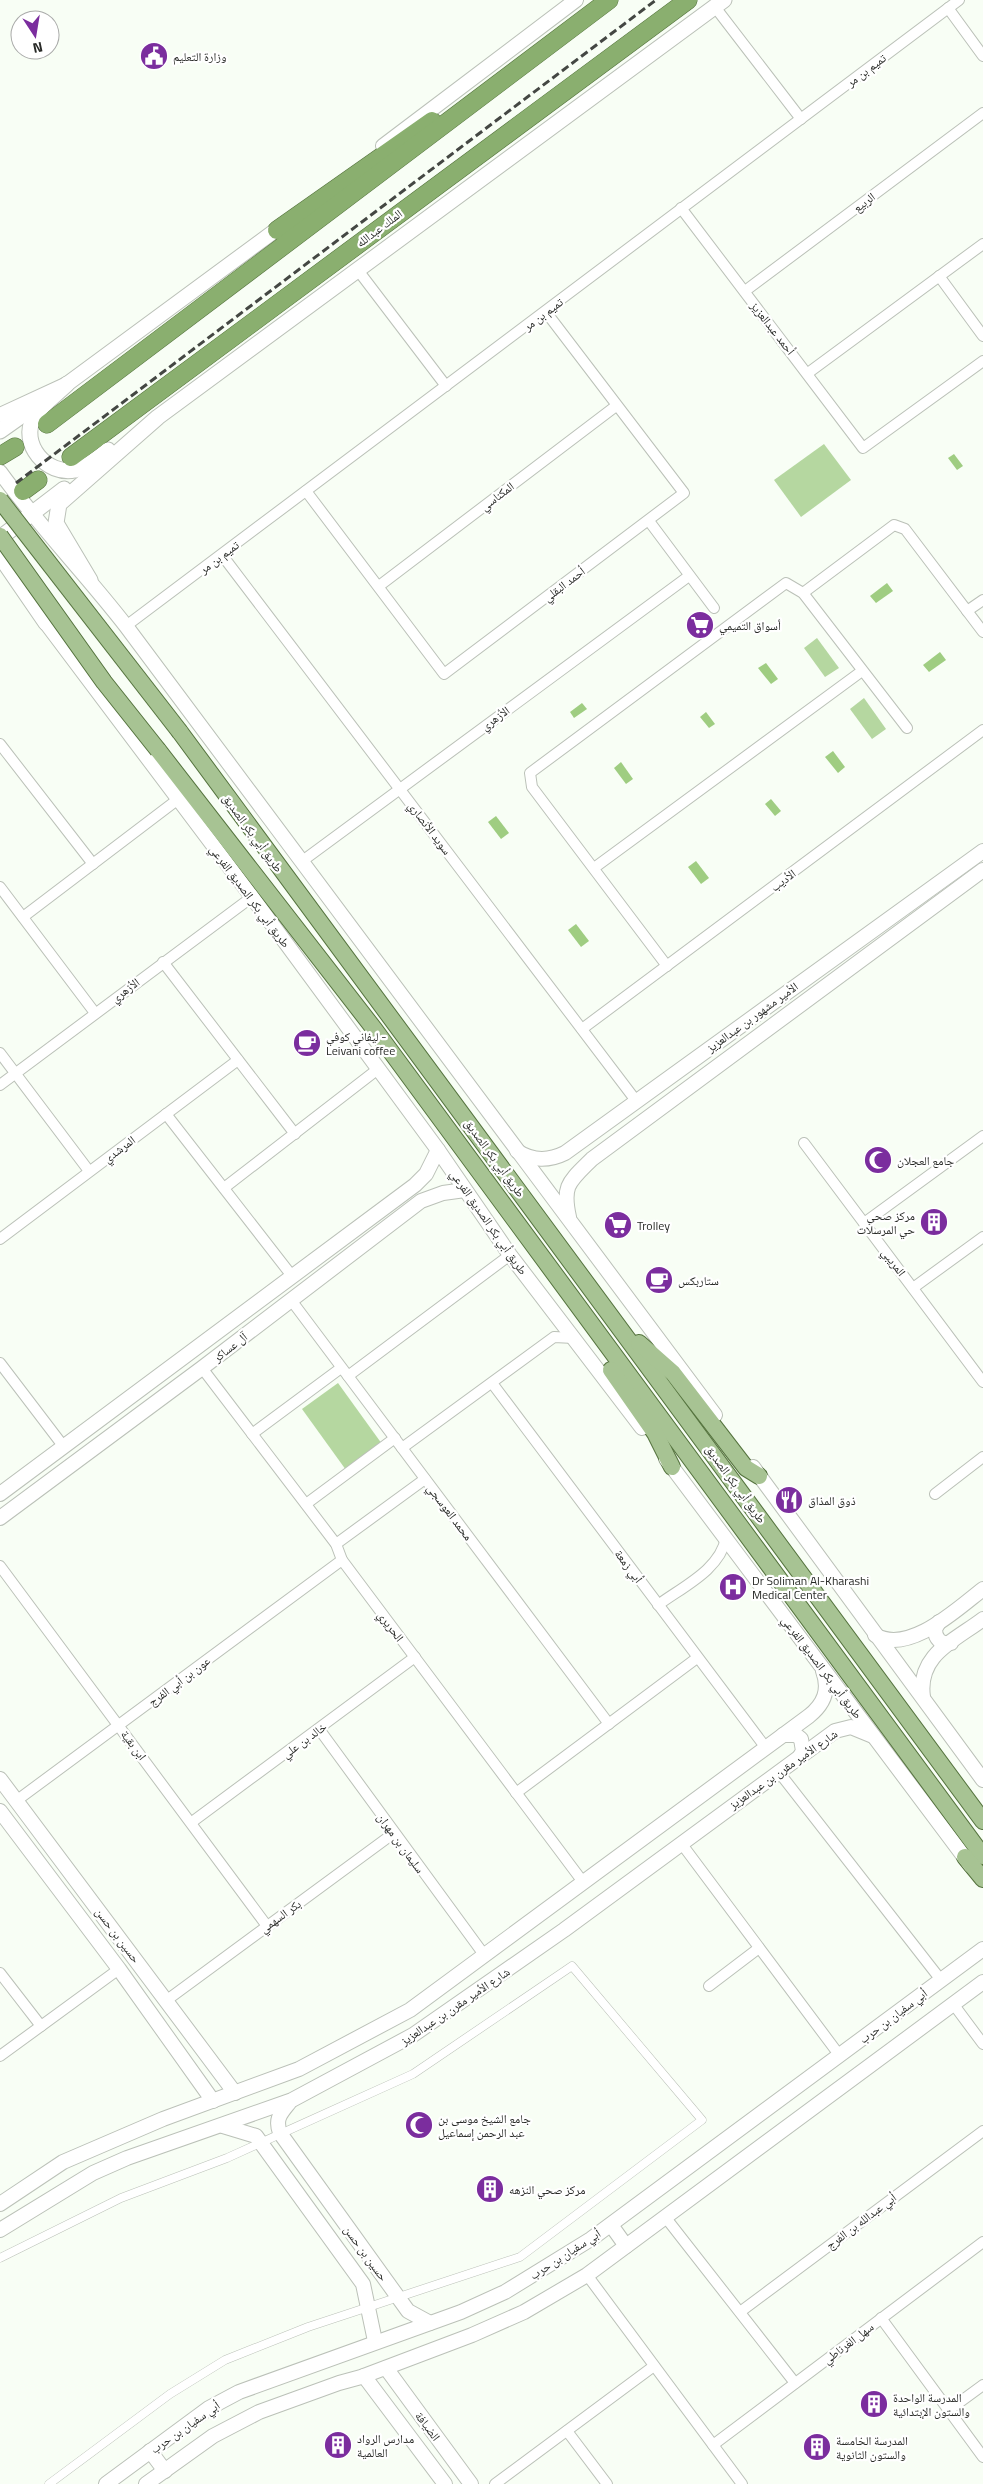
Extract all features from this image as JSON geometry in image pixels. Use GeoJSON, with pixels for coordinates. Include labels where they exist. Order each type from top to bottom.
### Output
{"type":"FeatureCollection","features":[{"type":"Feature","properties":{"kind":"highway"},"geometry":{"type":"LineString","coordinates":[[47,424],[609,0]]}},
{"type":"Feature","properties":{"kind":"highway","name":"الملك عبدالله"},"geometry":{"type":"LineString","coordinates":[[71,457],[688,0]]}},
{"type":"Feature","properties":{"kind":"highway"},"geometry":{"type":"LineString","coordinates":[[485,149],[714,2]]}},
{"type":"Feature","properties":{"kind":"highway"},"geometry":{"type":"LineString","coordinates":[[276,230],[400,141],[545,49]]}},
{"type":"Feature","properties":{"kind":"highway"},"geometry":{"type":"LineString","coordinates":[[23,491],[38,480]]}},
{"type":"Feature","properties":{"kind":"main road"},"geometry":{"type":"LineString","coordinates":[[0,537],[158,416],[714,2]]}},
{"type":"Feature","properties":{"kind":"main road"},"geometry":{"type":"LineString","coordinates":[[67,384],[34,417],[31,428],[34,449],[40,460],[58,470],[76,470],[158,416]]}},
{"type":"Feature","properties":{"kind":"main road"},"geometry":{"type":"LineString","coordinates":[[0,431],[67,384]]}},
{"type":"Feature","properties":{"kind":"main road"},"geometry":{"type":"LineString","coordinates":[[90,580],[56,523],[59,504],[158,416]]}},
{"type":"Feature","properties":{"kind":"main road"},"geometry":{"type":"LineString","coordinates":[[0,500],[31,514]]}},
{"type":"Feature","properties":{"kind":"main road","name":"طريق أبي بكر الصديق"},"geometry":{"type":"LineString","coordinates":[[0,500],[180,732],[275,864],[983,1821]]}},
{"type":"Feature","properties":{"kind":"main road","name":"طريق أبي بكر الصديق"},"geometry":{"type":"LineString","coordinates":[[0,537],[104,682],[375,1030],[983,1856]]}},
{"type":"Feature","properties":{"kind":"main road","name":"طريق أبي بكر الصديق الفرعي"},"geometry":{"type":"LineString","coordinates":[[0,556],[46,623]]}},
{"type":"Feature","properties":{"kind":"main road"},"geometry":{"type":"LineString","coordinates":[[0,576],[5,578],[46,623]]}},
{"type":"Feature","properties":{"kind":"main road"},"geometry":{"type":"LineString","coordinates":[[564,1287],[564,1298],[568,1309],[648,1422],[672,1466]]}},
{"type":"Feature","properties":{"kind":"main road"},"geometry":{"type":"LineString","coordinates":[[626,1336],[652,1353],[668,1368],[742,1464],[759,1476]]}},
{"type":"Feature","properties":{"kind":"main road"},"geometry":{"type":"LineString","coordinates":[[965,1857],[983,1879]]}},
{"type":"Feature","properties":{"kind":"street"},"geometry":{"type":"LineString","coordinates":[[0,415],[67,384],[276,230],[401,132],[576,0]]}},
{"type":"Feature","properties":{"kind":"street","name":"تميم بن مر"},"geometry":{"type":"LineString","coordinates":[[126,626],[959,0]]}},
{"type":"Feature","properties":{"kind":"street"},"geometry":{"type":"LineString","coordinates":[[714,2],[801,119]]}},
{"type":"Feature","properties":{"kind":"street"},"geometry":{"type":"LineString","coordinates":[[948,8],[983,56]]}},
{"type":"Feature","properties":{"kind":"street","name":"الربيع"},"geometry":{"type":"LineString","coordinates":[[744,291],[983,112]]}},
{"type":"Feature","properties":{"kind":"street","name":"أحمد عبدالعزيز"},"geometry":{"type":"LineString","coordinates":[[681,208],[864,448],[983,361]]}},
{"type":"Feature","properties":{"kind":"street"},"geometry":{"type":"LineString","coordinates":[[808,373],[983,244]]}},
{"type":"Feature","properties":{"kind":"street"},"geometry":{"type":"LineString","coordinates":[[357,269],[446,386]]}},
{"type":"Feature","properties":{"kind":"street"},"geometry":{"type":"LineString","coordinates":[[939,276],[983,336]]}},
{"type":"Feature","properties":{"kind":"street"},"geometry":{"type":"LineString","coordinates":[[546,312],[616,406]]}},
{"type":"Feature","properties":{"kind":"street","name":"أحمد البقلي"},"geometry":{"type":"LineString","coordinates":[[379,586],[444,674],[649,521],[684,493],[616,406]]}},
{"type":"Feature","properties":{"kind":"street","name":"المكناسي"},"geometry":{"type":"LineString","coordinates":[[379,586],[616,406]]}},
{"type":"Feature","properties":{"kind":"street"},"geometry":{"type":"LineString","coordinates":[[0,472],[31,514],[90,580],[126,626],[514,1149],[615,1278],[874,1634],[923,1697],[983,1780]]}},
{"type":"Feature","properties":{"kind":"street"},"geometry":{"type":"LineString","coordinates":[[306,490],[379,586]]}},
{"type":"Feature","properties":{"kind":"street"},"geometry":{"type":"LineString","coordinates":[[649,521],[714,608]]}},
{"type":"Feature","properties":{"kind":"street"},"geometry":{"type":"LineString","coordinates":[[803,593],[894,525],[905,529],[983,632]]}},
{"type":"Feature","properties":{"kind":"street","name":"سويد الأنصاري"},"geometry":{"type":"LineString","coordinates":[[222,555],[637,1102]]}},
{"type":"Feature","properties":{"kind":"street","name":"الأزهري"},"geometry":{"type":"LineString","coordinates":[[301,862],[399,788],[690,576]]}},
{"type":"Feature","properties":{"kind":"street"},"geometry":{"type":"LineString","coordinates":[[668,966],[532,787],[530,773],[786,583],[803,593],[907,728]]}},
{"type":"Feature","properties":{"kind":"street"},"geometry":{"type":"LineString","coordinates":[[967,611],[983,600]]}},
{"type":"Feature","properties":{"kind":"street","name":"طريق أبي بكر الصديق الفرعي"},"geometry":{"type":"LineString","coordinates":[[46,623],[177,800],[252,897],[438,1150],[510,1255],[672,1466],[965,1857],[983,1885]]}},
{"type":"Feature","properties":{"kind":"street"},"geometry":{"type":"LineString","coordinates":[[594,868],[862,670]]}},
{"type":"Feature","properties":{"kind":"street","name":"الأديب"},"geometry":{"type":"LineString","coordinates":[[582,1029],[983,730]]}},
{"type":"Feature","properties":{"kind":"street"},"geometry":{"type":"LineString","coordinates":[[0,744],[92,864]]}},
{"type":"Feature","properties":{"kind":"street"},"geometry":{"type":"LineString","coordinates":[[22,917],[177,800]]}},
{"type":"Feature","properties":{"kind":"street","name":"الأمير مشهور بن عبدالعزيز"},"geometry":{"type":"LineString","coordinates":[[514,1149],[527,1156],[543,1159],[558,1156],[571,1148],[983,851]]}},
{"type":"Feature","properties":{"kind":"street","name":"الأمير مشهور بن عبدالعزيز"},"geometry":{"type":"LineString","coordinates":[[570,1221],[565,1198],[567,1188],[584,1166],[983,870]]}},
{"type":"Feature","properties":{"kind":"street"},"geometry":{"type":"LineString","coordinates":[[0,887],[95,1012]]}},
{"type":"Feature","properties":{"kind":"street","name":"الأزهري"},"geometry":{"type":"LineString","coordinates":[[0,1085],[95,1012],[252,897]]}},
{"type":"Feature","properties":{"kind":"street"},"geometry":{"type":"LineString","coordinates":[[164,962],[295,1134]]}},
{"type":"Feature","properties":{"kind":"street"},"geometry":{"type":"LineString","coordinates":[[0,1053],[89,1171]]}},
{"type":"Feature","properties":{"kind":"street","name":"المرشدي"},"geometry":{"type":"LineString","coordinates":[[0,1239],[238,1060]]}},
{"type":"Feature","properties":{"kind":"street"},"geometry":{"type":"LineString","coordinates":[[224,1188],[378,1070]]}},
{"type":"Feature","properties":{"kind":"street"},"geometry":{"type":"LineString","coordinates":[[166,1114],[292,1276]]}},
{"type":"Feature","properties":{"kind":"street"},"geometry":{"type":"LineString","coordinates":[[864,1223],[983,1136]]}},
{"type":"Feature","properties":{"kind":"street","name":"المريبي"},"geometry":{"type":"LineString","coordinates":[[804,1143],[983,1382]]}},
{"type":"Feature","properties":{"kind":"street"},"geometry":{"type":"LineString","coordinates":[[571,1148],[572,1160],[577,1165],[584,1166]]}},
{"type":"Feature","properties":{"kind":"street","name":"آل عساكر"},"geometry":{"type":"LineString","coordinates":[[0,1494],[415,1186],[426,1174],[438,1150]]}},
{"type":"Feature","properties":{"kind":"street"},"geometry":{"type":"LineString","coordinates":[[415,1186],[424,1187],[427,1194],[422,1201]]}},
{"type":"Feature","properties":{"kind":"street","name":"آل عساكر"},"geometry":{"type":"LineString","coordinates":[[0,1518],[422,1201],[443,1193],[465,1190]]}},
{"type":"Feature","properties":{"kind":"street"},"geometry":{"type":"LineString","coordinates":[[913,1288],[983,1237]]}},
{"type":"Feature","properties":{"kind":"street"},"geometry":{"type":"LineString","coordinates":[[348,1376],[510,1255]]}},
{"type":"Feature","properties":{"kind":"street","name":"محمد العوسجي"},"geometry":{"type":"LineString","coordinates":[[291,1300],[609,1724]]}},
{"type":"Feature","properties":{"kind":"street"},"geometry":{"type":"LineString","coordinates":[[554,1337],[558,1326],[557,1315]]}},
{"type":"Feature","properties":{"kind":"street"},"geometry":{"type":"LineString","coordinates":[[238,1316],[250,1331]]}},
{"type":"Feature","properties":{"kind":"street"},"geometry":{"type":"LineString","coordinates":[[402,1448],[554,1337],[574,1338]]}},
{"type":"Feature","properties":{"kind":"street"},"geometry":{"type":"LineString","coordinates":[[0,1363],[64,1447]]}},
{"type":"Feature","properties":{"kind":"street","name":"الحريري"},"geometry":{"type":"LineString","coordinates":[[202,1368],[336,1544],[342,1560],[583,1882]]}},
{"type":"Feature","properties":{"kind":"street"},"geometry":{"type":"LineString","coordinates":[[252,1434],[341,1368]]}},
{"type":"Feature","properties":{"kind":"street","name":"أبي زمعة"},"geometry":{"type":"LineString","coordinates":[[492,1383],[766,1748]]}},
{"type":"Feature","properties":{"kind":"street"},"geometry":{"type":"LineString","coordinates":[[306,1504],[395,1438]]}},
{"type":"Feature","properties":{"kind":"street"},"geometry":{"type":"LineString","coordinates":[[935,1494],[983,1457]]}},
{"type":"Feature","properties":{"kind":"street"},"geometry":{"type":"LineString","coordinates":[[336,1544],[425,1479]]}},
{"type":"Feature","properties":{"kind":"street"},"geometry":{"type":"LineString","coordinates":[[658,1605],[713,1565],[720,1555],[726,1538]]}},
{"type":"Feature","properties":{"kind":"street","name":"عون بن أبي الفرج"},"geometry":{"type":"LineString","coordinates":[[16,1801],[342,1560]]}},
{"type":"Feature","properties":{"kind":"street","name":"ابن بقية"},"geometry":{"type":"LineString","coordinates":[[0,1566],[192,1822],[267,1926]]}},
{"type":"Feature","properties":{"kind":"street"},"geometry":{"type":"LineString","coordinates":[[874,1634],[887,1640],[902,1640],[939,1622],[983,1590]]}},
{"type":"Feature","properties":{"kind":"street"},"geometry":{"type":"LineString","coordinates":[[923,1697],[921,1685],[927,1663],[934,1655],[983,1620]]}},
{"type":"Feature","properties":{"kind":"street"},"geometry":{"type":"LineString","coordinates":[[939,1622],[935,1629],[936,1638],[942,1643],[951,1643]]}},
{"type":"Feature","properties":{"kind":"street","name":"خالد بن علي"},"geometry":{"type":"LineString","coordinates":[[192,1822],[415,1657]]}},
{"type":"Feature","properties":{"kind":"street"},"geometry":{"type":"LineString","coordinates":[[516,1793],[697,1658]]}},
{"type":"Feature","properties":{"kind":"street","name":"شارع الأمير مقرن بن عبدالعزيز"},"geometry":{"type":"LineString","coordinates":[[0,2204],[63,2162],[124,2136],[299,2069],[410,2010],[818,1709],[825,1696],[827,1681],[822,1668]]}},
{"type":"Feature","properties":{"kind":"street","name":"شارع الأمير مقرن بن عبدالعزيز"},"geometry":{"type":"LineString","coordinates":[[0,2230],[93,2173],[132,2156],[223,2126],[292,2100],[413,2035],[564,1930],[828,1735],[843,1728],[858,1729],[873,1736]]}},
{"type":"Feature","properties":{"kind":"street","name":"سليمان بن مهران"},"geometry":{"type":"LineString","coordinates":[[319,1729],[485,1956]]}},
{"type":"Feature","properties":{"kind":"street"},"geometry":{"type":"LineString","coordinates":[[783,1735],[796,1735],[801,1739],[804,1751],[800,1756]]}},
{"type":"Feature","properties":{"kind":"street"},"geometry":{"type":"LineString","coordinates":[[778,1772],[941,1980]]}},
{"type":"Feature","properties":{"kind":"street","name":"حسين بن حسن"},"geometry":{"type":"LineString","coordinates":[[0,1779],[235,2093]]}},
{"type":"Feature","properties":{"kind":"street","name":"حسين بن حسن"},"geometry":{"type":"LineString","coordinates":[[0,1811],[119,1969],[214,2101]]}},
{"type":"Feature","properties":{"kind":"street","name":"بكر السهمي"},"geometry":{"type":"LineString","coordinates":[[167,2000],[394,1834]]}},
{"type":"Feature","properties":{"kind":"street"},"geometry":{"type":"LineString","coordinates":[[681,1843],[840,2056]]}},
{"type":"Feature","properties":{"kind":"street"},"geometry":{"type":"LineString","coordinates":[[709,1986],[760,1948]]}},
{"type":"Feature","properties":{"kind":"street","name":"أبي سفيان بن حرب"},"geometry":{"type":"LineString","coordinates":[[106,2484],[209,2408],[239,2392],[375,2341],[461,2312],[505,2292],[610,2225],[980,1953]]}},
{"type":"Feature","properties":{"kind":"street"},"geometry":{"type":"LineString","coordinates":[[0,2258],[121,2198],[261,2143],[413,2074],[572,1966],[702,2120],[520,2258],[308,2327],[225,2360],[170,2394],[49,2484]]}},
{"type":"Feature","properties":{"kind":"street"},"geometry":{"type":"LineString","coordinates":[[0,2056],[119,1969]]}},
{"type":"Feature","properties":{"kind":"street"},"geometry":{"type":"LineString","coordinates":[[0,1973],[41,2026]]}},
{"type":"Feature","properties":{"kind":"street","name":"أبي سفيان بن حرب"},"geometry":{"type":"LineString","coordinates":[[146,2484],[213,2436],[259,2412],[338,2383],[386,2368],[524,2312],[587,2275],[983,1982]]}},
{"type":"Feature","properties":{"kind":"street"},"geometry":{"type":"LineString","coordinates":[[954,2005],[983,2044]]}},
{"type":"Feature","properties":{"kind":"street"},"geometry":{"type":"LineString","coordinates":[[280,2133],[277,2125],[278,2115],[292,2100]]}},
{"type":"Feature","properties":{"kind":"street","name":"حسين بن حسن"},"geometry":{"type":"LineString","coordinates":[[223,2126],[256,2136],[363,2284],[375,2341]]}},
{"type":"Feature","properties":{"kind":"street","name":"أبي عبدالله بن الفرج"},"geometry":{"type":"LineString","coordinates":[[740,2312],[983,2131]]}},
{"type":"Feature","properties":{"kind":"street","name":"حسين بن حسن"},"geometry":{"type":"LineString","coordinates":[[280,2133],[408,2311],[430,2322]]}},
{"type":"Feature","properties":{"kind":"street"},"geometry":{"type":"LineString","coordinates":[[124,2136],[132,2156]]}},
{"type":"Feature","properties":{"kind":"street"},"geometry":{"type":"LineString","coordinates":[[666,2218],[795,2383]]}},
{"type":"Feature","properties":{"kind":"street"},"geometry":{"type":"LineString","coordinates":[[610,2225],[626,2246]]}},
{"type":"Feature","properties":{"kind":"street","name":"سهل الغرناطي"},"geometry":{"type":"LineString","coordinates":[[712,2445],[881,2318],[981,2246]]}},
{"type":"Feature","properties":{"kind":"street"},"geometry":{"type":"LineString","coordinates":[[587,2275],[742,2484]]}},
{"type":"Feature","properties":{"kind":"street"},"geometry":{"type":"LineString","coordinates":[[881,2318],[983,2457]]}},
{"type":"Feature","properties":{"kind":"street"},"geometry":{"type":"LineString","coordinates":[[495,2484],[654,2366]]}},
{"type":"Feature","properties":{"kind":"street","name":"الضيافة"},"geometry":{"type":"LineString","coordinates":[[386,2368],[471,2484]]}},
{"type":"Feature","properties":{"kind":"street","name":"الضيافة"},"geometry":{"type":"LineString","coordinates":[[364,2376],[445,2484]]}},
{"type":"Feature","properties":{"kind":"street"},"geometry":{"type":"LineString","coordinates":[[379,2394],[377,2382],[380,2378],[385,2376],[396,2383]]}},
{"type":"Feature","properties":{"kind":"street"},"geometry":{"type":"LineString","coordinates":[[949,2410],[983,2385]]}},
{"type":"Feature","properties":{"kind":"street"},"geometry":{"type":"LineString","coordinates":[[567,2431],[607,2484]]}},
{"type":"Feature","properties":{"kind":"street"},"geometry":{"type":"LineString","coordinates":[[150,2451],[165,2471]]}},
{"type":"Feature","properties":{"kind":"shaded area"},"geometry":{"type":"Polygon","coordinates":[[[824,444],[851,480],[801,517],[774,480],[824,444]]]}},
{"type":"Feature","properties":{"kind":"shaded area"},"geometry":{"type":"Polygon","coordinates":[[[954,454],[963,466],[957,470],[948,458],[954,454]]]}},
{"type":"Feature","properties":{"kind":"shaded area"},"geometry":{"type":"Polygon","coordinates":[[[887,583],[893,591],[876,603],[870,596],[887,583]]]}},
{"type":"Feature","properties":{"kind":"shaded area"},"geometry":{"type":"Polygon","coordinates":[[[817,638],[839,668],[825,677],[804,648],[817,638]]]}},
{"type":"Feature","properties":{"kind":"shaded area"},"geometry":{"type":"Polygon","coordinates":[[[940,652],[946,660],[929,672],[923,665],[940,652]]]}},
{"type":"Feature","properties":{"kind":"shaded area"},"geometry":{"type":"Polygon","coordinates":[[[766,663],[778,679],[771,684],[758,668],[766,663]]]}},
{"type":"Feature","properties":{"kind":"shaded area"},"geometry":{"type":"Polygon","coordinates":[[[864,698],[886,729],[872,739],[850,709],[864,698]]]}},
{"type":"Feature","properties":{"kind":"shaded area"},"geometry":{"type":"Polygon","coordinates":[[[582,703],[587,709],[574,718],[570,712],[582,703]]]}},
{"type":"Feature","properties":{"kind":"shaded area"},"geometry":{"type":"Polygon","coordinates":[[[706,712],[715,724],[709,728],[700,717],[706,712]]]}},
{"type":"Feature","properties":{"kind":"shaded area"},"geometry":{"type":"Polygon","coordinates":[[[833,751],[845,767],[838,773],[825,757],[833,751]]]}},
{"type":"Feature","properties":{"kind":"shaded area"},"geometry":{"type":"Polygon","coordinates":[[[621,762],[633,779],[626,784],[614,768],[621,762]]]}},
{"type":"Feature","properties":{"kind":"shaded area"},"geometry":{"type":"Polygon","coordinates":[[[771,799],[781,811],[775,816],[765,804],[771,799]]]}},
{"type":"Feature","properties":{"kind":"shaded area"},"geometry":{"type":"Polygon","coordinates":[[[496,816],[509,833],[501,839],[488,822],[496,816]]]}},
{"type":"Feature","properties":{"kind":"shaded area"},"geometry":{"type":"Polygon","coordinates":[[[696,861],[709,878],[701,884],[688,867],[696,861]]]}},
{"type":"Feature","properties":{"kind":"shaded area"},"geometry":{"type":"Polygon","coordinates":[[[576,924],[589,941],[581,947],[568,930],[576,924]]]}},
{"type":"Feature","properties":{"kind":"shaded area"},"geometry":{"type":"Polygon","coordinates":[[[338,1383],[382,1444],[346,1470],[302,1409],[338,1383]]]}},
{"type":"Feature","properties":{"kind":"railway"},"geometry":{"type":"LineString","coordinates":[[16,483],[656,0]]}},
{"type":"Feature","properties":{"kind":"place","name":"وزارة التعليم"},"geometry":{"type":"Point","coordinates":[154,56]}},
{"type":"Feature","properties":{"kind":"place","name":"أسواق التميمي"},"geometry":{"type":"Point","coordinates":[700,625]}},
{"type":"Feature","properties":{"kind":"place","name":"ليفاني كوفي - Leivani coffee"},"geometry":{"type":"Point","coordinates":[307,1043]}},
{"type":"Feature","properties":{"kind":"place","name":"جامع العجلان"},"geometry":{"type":"Point","coordinates":[878,1160]}},
{"type":"Feature","properties":{"kind":"place","name":"مركز صحي حي المرسلات"},"geometry":{"type":"Point","coordinates":[934,1222]}},
{"type":"Feature","properties":{"kind":"place","name":"Trolley"},"geometry":{"type":"Point","coordinates":[618,1225]}},
{"type":"Feature","properties":{"kind":"place","name":"ستاربكس"},"geometry":{"type":"Point","coordinates":[659,1280]}},
{"type":"Feature","properties":{"kind":"place","name":"ذوق المذاق"},"geometry":{"type":"Point","coordinates":[789,1500]}},
{"type":"Feature","properties":{"kind":"place","name":"Dr Soliman Al-Kharashi Medical Center"},"geometry":{"type":"Point","coordinates":[733,1587]}},
{"type":"Feature","properties":{"kind":"place","name":"جامع الشيخ موسى بن عبد الرحمن إسماعيل"},"geometry":{"type":"Point","coordinates":[419,2125]}},
{"type":"Feature","properties":{"kind":"place","name":"مركز صحي النزهه"},"geometry":{"type":"Point","coordinates":[490,2189]}},
{"type":"Feature","properties":{"kind":"place","name":"المدرسة الواحدة والستون الإبتدائية"},"geometry":{"type":"Point","coordinates":[874,2404]}},
{"type":"Feature","properties":{"kind":"place","name":"مدارس الرواد العالمية"},"geometry":{"type":"Point","coordinates":[338,2445]}},
{"type":"Feature","properties":{"kind":"place","name":"المدرسة الخامسة والستون الثانوية"},"geometry":{"type":"Point","coordinates":[817,2447]}}]}
